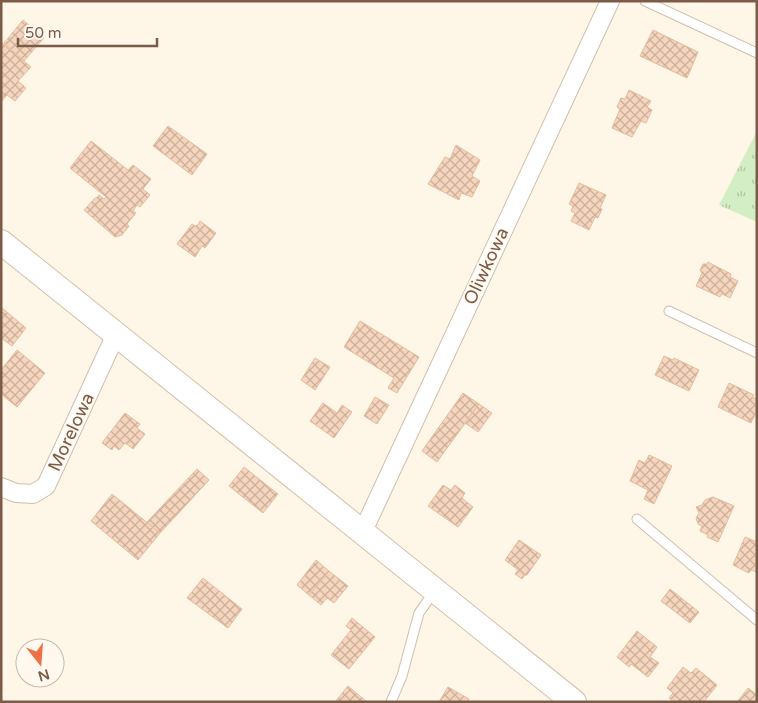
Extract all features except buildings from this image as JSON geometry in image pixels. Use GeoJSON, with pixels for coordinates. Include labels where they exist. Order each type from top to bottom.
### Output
{"type":"FeatureCollection","features":[{"type":"Feature","properties":{"kind":"street","name":"Oliwkowa"},"geometry":{"type":"LineString","coordinates":[[363,531],[610,1]]}},
{"type":"Feature","properties":{"kind":"street"},"geometry":{"type":"LineString","coordinates":[[1,242],[574,702]]}},
{"type":"Feature","properties":{"kind":"street","name":"Morelowa"},"geometry":{"type":"LineString","coordinates":[[1,487],[16,492],[34,494],[46,486],[116,334]]}},
{"type":"Feature","properties":{"kind":"lane"},"geometry":{"type":"LineString","coordinates":[[645,1],[757,53]]}},
{"type":"Feature","properties":{"kind":"lane"},"geometry":{"type":"LineString","coordinates":[[669,311],[757,352]]}},
{"type":"Feature","properties":{"kind":"lane"},"geometry":{"type":"LineString","coordinates":[[637,519],[757,620]]}},
{"type":"Feature","properties":{"kind":"lane"},"geometry":{"type":"LineString","coordinates":[[391,702],[402,676],[419,613],[436,590]]}},
{"type":"Feature","properties":{"kind":"green space"},"geometry":{"type":"Polygon","coordinates":[[[757,131],[757,222],[719,205],[757,131]]]}}]}
